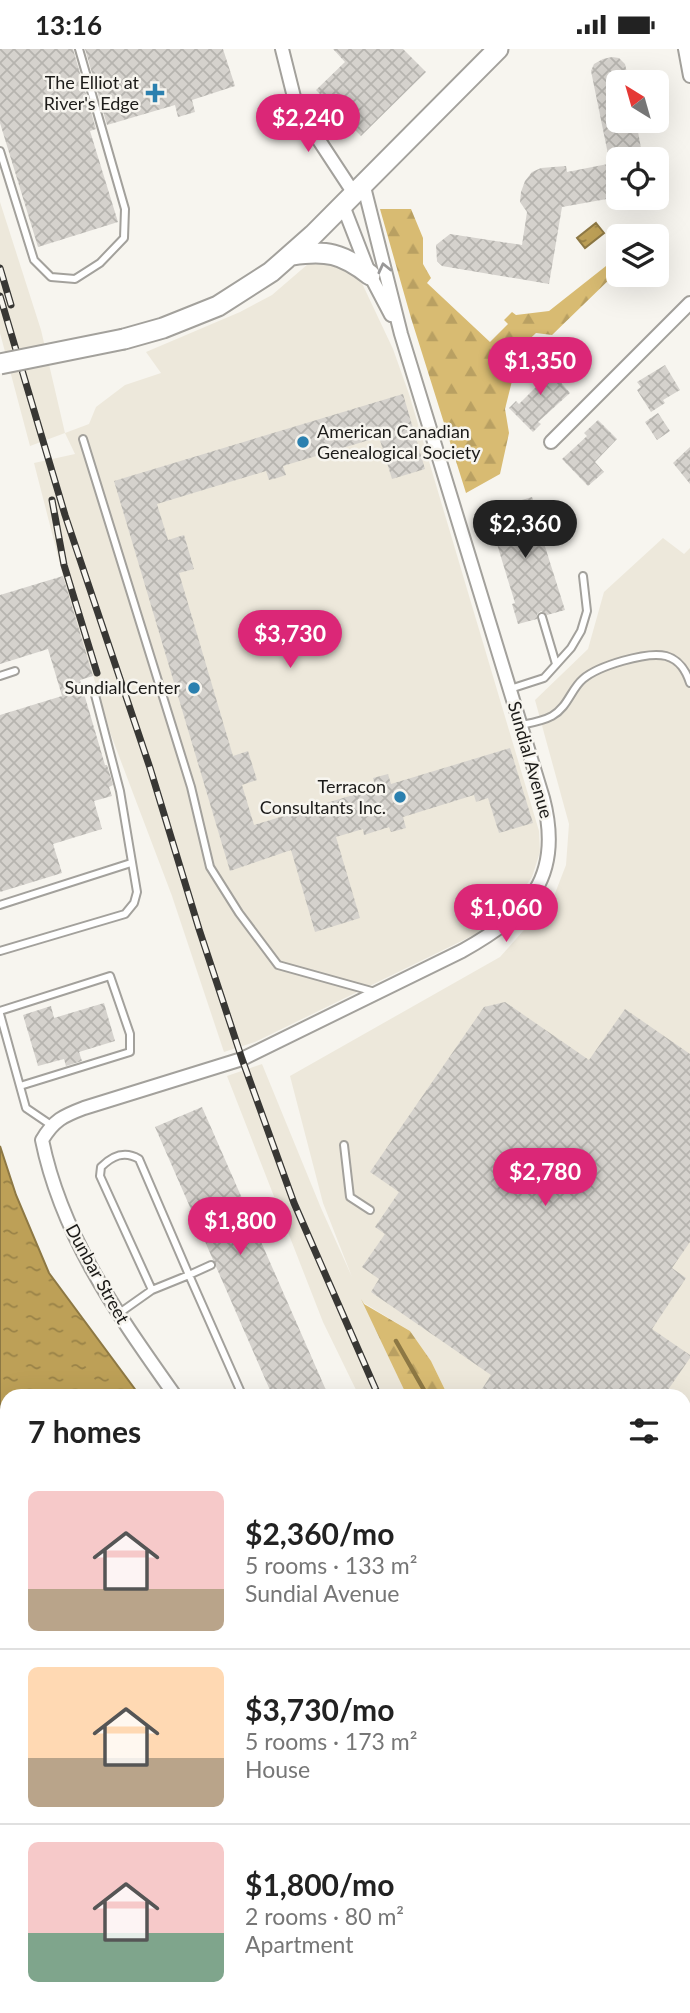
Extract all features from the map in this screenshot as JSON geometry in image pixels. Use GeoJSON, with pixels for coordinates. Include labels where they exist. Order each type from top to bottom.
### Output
{"type":"FeatureCollection","features":[{"type":"Feature","properties":{"kind":"main road"},"geometry":{"type":"LineString","coordinates":[[0,363],[124,339],[163,328],[218,306],[245,291],[292,255],[498,49]]}},
{"type":"Feature","properties":{"kind":"main road"},"geometry":{"type":"LineString","coordinates":[[292,255],[312,252],[341,256],[370,275]]}},
{"type":"Feature","properties":{"kind":"street"},"geometry":{"type":"LineString","coordinates":[[282,49],[294,97],[353,193]]}},
{"type":"Feature","properties":{"kind":"street"},"geometry":{"type":"LineString","coordinates":[[685,49],[690,76]]}},
{"type":"Feature","properties":{"kind":"street","name":"Sundial Avenue"},"geometry":{"type":"LineString","coordinates":[[353,193],[370,275],[401,334]]}},
{"type":"Feature","properties":{"kind":"street","name":"Sundial Avenue"},"geometry":{"type":"LineString","coordinates":[[51,1125],[65,1115],[84,1108],[243,1059],[492,934],[518,911],[539,883],[550,850],[550,832],[543,799],[521,725],[401,334],[353,193]]}},
{"type":"Feature","properties":{"kind":"street"},"geometry":{"type":"LineString","coordinates":[[551,442],[690,303]]}},
{"type":"Feature","properties":{"kind":"street","name":"Dunbar Street"},"geometry":{"type":"LineString","coordinates":[[51,1125],[42,1140],[67,1222],[81,1252],[118,1314],[170,1389]]}},
{"type":"Feature","properties":{"kind":"lane"},"geometry":{"type":"LineString","coordinates":[[0,151],[34,260],[51,277],[75,279],[100,263],[124,238],[125,209],[79,49]]}},
{"type":"Feature","properties":{"kind":"lane"},"geometry":{"type":"LineString","coordinates":[[83,439],[191,787],[211,867],[239,913],[278,965],[376,993]]}},
{"type":"Feature","properties":{"kind":"lane"},"geometry":{"type":"LineString","coordinates":[[510,689],[544,678],[571,648],[581,631],[587,611],[583,576]]}},
{"type":"Feature","properties":{"kind":"lane"},"geometry":{"type":"LineString","coordinates":[[542,617],[556,664]]}},
{"type":"Feature","properties":{"kind":"lane"},"geometry":{"type":"LineString","coordinates":[[521,725],[553,716],[563,707],[582,680],[597,670],[637,658],[656,655],[671,658],[682,666],[690,683]]}},
{"type":"Feature","properties":{"kind":"lane"},"geometry":{"type":"LineString","coordinates":[[0,676],[15,671]]}},
{"type":"Feature","properties":{"kind":"lane"},"geometry":{"type":"LineString","coordinates":[[0,951],[125,914],[134,903],[137,892],[120,791],[95,695]]}},
{"type":"Feature","properties":{"kind":"lane"},"geometry":{"type":"LineString","coordinates":[[0,905],[131,863]]}},
{"type":"Feature","properties":{"kind":"lane"},"geometry":{"type":"LineString","coordinates":[[20,1086],[130,1052],[130,1034],[110,976],[0,1013],[26,1108],[51,1125]]}},
{"type":"Feature","properties":{"kind":"lane"},"geometry":{"type":"LineString","coordinates":[[344,1145],[350,1197],[370,1210]]}},
{"type":"Feature","properties":{"kind":"lane"},"geometry":{"type":"LineString","coordinates":[[152,1290],[100,1176],[101,1167],[122,1154],[139,1159],[239,1389]]}},
{"type":"Feature","properties":{"kind":"lane"},"geometry":{"type":"LineString","coordinates":[[118,1314],[152,1290],[211,1265]]}},
{"type":"Feature","properties":{"kind":"shaded area"},"geometry":{"type":"Polygon","coordinates":[[[0,202],[41,330],[65,433],[30,446],[0,333],[0,202]]]}},
{"type":"Feature","properties":{"kind":"shaded area","name":"Sundial Center"},"geometry":{"type":"Polygon","coordinates":[[[335,262],[360,279],[393,349],[409,394],[539,831],[540,852],[532,877],[518,897],[482,931],[255,1042],[224,1052],[172,896],[111,735],[63,576],[34,463],[75,454],[65,433],[89,424],[96,407],[125,385],[161,373],[146,352],[240,312],[272,295],[308,264],[335,262]]]}},
{"type":"Feature","properties":{"kind":"shaded area"},"geometry":{"type":"Polygon","coordinates":[[[663,538],[684,554],[690,548],[690,1389],[445,1389],[431,1361],[410,1331],[364,1303],[404,1389],[356,1389],[323,1322],[227,1076],[262,1064],[352,1277],[323,1203],[290,1076],[500,957],[554,896],[566,865],[569,824],[535,700],[588,649],[604,592],[663,538]]]}},
{"type":"Feature","properties":{"kind":"green space"},"geometry":{"type":"Polygon","coordinates":[[[380,209],[411,209],[423,238],[423,264],[431,278],[427,283],[490,342],[508,324],[504,320],[512,312],[516,315],[549,311],[606,266],[606,283],[552,335],[536,333],[516,352],[505,409],[509,433],[500,474],[466,493],[380,209]]]}},
{"type":"Feature","properties":{"kind":"green space"},"geometry":{"type":"Polygon","coordinates":[[[361,1299],[364,1304],[410,1331],[431,1361],[445,1389],[404,1389],[361,1299]]]}},
{"type":"Feature","properties":{"kind":"water"},"geometry":{"type":"Polygon","coordinates":[[[596,223],[604,233],[585,248],[577,238],[596,223]]]}},
{"type":"Feature","properties":{"kind":"water"},"geometry":{"type":"Polygon","coordinates":[[[0,1146],[16,1195],[49,1273],[135,1389],[0,1389],[0,1146]]]}},
{"type":"Feature","properties":{"kind":"building"},"geometry":{"type":"Polygon","coordinates":[[[0,49],[73,49],[96,129],[90,131],[118,222],[38,247],[0,123],[0,49]]]}},
{"type":"Feature","properties":{"kind":"building","name":"The Elliot at River's Edge"},"geometry":{"type":"Polygon","coordinates":[[[85,49],[223,49],[235,86],[192,100],[195,112],[178,117],[175,105],[107,125],[85,49]]]}},
{"type":"Feature","properties":{"kind":"building"},"geometry":{"type":"Polygon","coordinates":[[[333,49],[403,49],[426,72],[361,136],[316,90],[345,62],[333,49]]]}},
{"type":"Feature","properties":{"kind":"building"},"geometry":{"type":"Polygon","coordinates":[[[619,58],[626,70],[606,70],[606,133],[638,133],[641,147],[607,147],[591,71],[594,64],[603,59],[619,58]]]}},
{"type":"Feature","properties":{"kind":"building"},"geometry":{"type":"Polygon","coordinates":[[[606,164],[606,199],[562,207],[549,284],[442,266],[437,261],[436,245],[450,234],[522,245],[527,212],[520,202],[525,181],[532,172],[541,168],[566,166],[567,172],[606,164]]]}},
{"type":"Feature","properties":{"kind":"building"},"geometry":{"type":"Polygon","coordinates":[[[542,361],[570,393],[538,422],[541,424],[533,432],[509,408],[516,401],[519,404],[538,385],[528,375],[542,361]]]}},
{"type":"Feature","properties":{"kind":"building"},"geometry":{"type":"Polygon","coordinates":[[[665,365],[680,390],[663,400],[665,403],[651,412],[637,390],[641,387],[637,382],[665,365]]]}},
{"type":"Feature","properties":{"kind":"building","name":"Sundial Center"},"geometry":{"type":"Polygon","coordinates":[[[403,394],[425,469],[392,479],[379,437],[283,466],[286,475],[277,478],[269,480],[266,471],[157,504],[168,540],[184,535],[194,569],[179,573],[233,756],[248,751],[257,780],[242,785],[254,825],[376,788],[373,778],[388,774],[391,784],[510,748],[533,823],[499,833],[488,798],[476,802],[474,795],[403,817],[406,828],[391,832],[389,827],[364,835],[363,829],[336,837],[360,918],[315,932],[291,850],[230,871],[114,481],[403,394]]]}},
{"type":"Feature","properties":{"kind":"building"},"geometry":{"type":"Polygon","coordinates":[[[658,413],[670,431],[657,440],[645,422],[658,413]]]}},
{"type":"Feature","properties":{"kind":"building"},"geometry":{"type":"Polygon","coordinates":[[[598,420],[617,439],[595,462],[604,472],[588,486],[562,459],[587,436],[584,433],[598,420]]]}},
{"type":"Feature","properties":{"kind":"building"},"geometry":{"type":"Polygon","coordinates":[[[690,447],[690,484],[673,463],[690,447]]]}},
{"type":"Feature","properties":{"kind":"building"},"geometry":{"type":"Polygon","coordinates":[[[532,497],[565,610],[547,615],[541,611],[537,614],[537,619],[518,624],[512,604],[515,603],[493,531],[484,511],[532,497]]]}},
{"type":"Feature","properties":{"kind":"building"},"geometry":{"type":"Polygon","coordinates":[[[63,576],[93,676],[80,680],[113,785],[109,787],[112,796],[94,801],[102,829],[53,844],[62,873],[0,892],[0,715],[62,696],[48,649],[0,664],[0,595],[63,576]]]}},
{"type":"Feature","properties":{"kind":"building"},"geometry":{"type":"Polygon","coordinates":[[[505,1002],[589,1060],[625,1009],[690,1054],[690,1242],[672,1268],[686,1278],[652,1329],[690,1355],[669,1389],[482,1389],[491,1375],[371,1292],[379,1279],[362,1267],[385,1234],[375,1227],[399,1192],[370,1172],[484,1007],[505,1002]]]}},
{"type":"Feature","properties":{"kind":"building"},"geometry":{"type":"Polygon","coordinates":[[[104,1003],[115,1041],[79,1052],[82,1061],[66,1066],[64,1059],[38,1066],[23,1015],[51,1006],[54,1018],[104,1003]]]}},
{"type":"Feature","properties":{"kind":"building"},"geometry":{"type":"Polygon","coordinates":[[[202,1107],[325,1389],[270,1389],[155,1127],[202,1107]]]}},
{"type":"Feature","properties":{"kind":"waterway"},"geometry":{"type":"LineString","coordinates":[[396,1341],[423,1389]]}},
{"type":"Feature","properties":{"kind":"railway"},"geometry":{"type":"LineString","coordinates":[[0,268],[11,305]]}},
{"type":"Feature","properties":{"kind":"railway"},"geometry":{"type":"LineString","coordinates":[[0,296],[65,515],[150,768],[242,1059],[294,1203],[375,1389]]}},
{"type":"Feature","properties":{"kind":"railway"},"geometry":{"type":"LineString","coordinates":[[52,500],[64,565],[97,673]]}},
{"type":"Feature","properties":{"kind":"place","name":"The Elliot at River's Edge"},"geometry":{"type":"Point","coordinates":[155,93]}},
{"type":"Feature","properties":{"kind":"place","name":"American Canadian Genealogical Society"},"geometry":{"type":"Point","coordinates":[303,442]}},
{"type":"Feature","properties":{"kind":"place","name":"Sundial Center"},"geometry":{"type":"Point","coordinates":[194,688]}},
{"type":"Feature","properties":{"kind":"place","name":"Terracon Consultants Inc."},"geometry":{"type":"Point","coordinates":[400,797]}}]}
